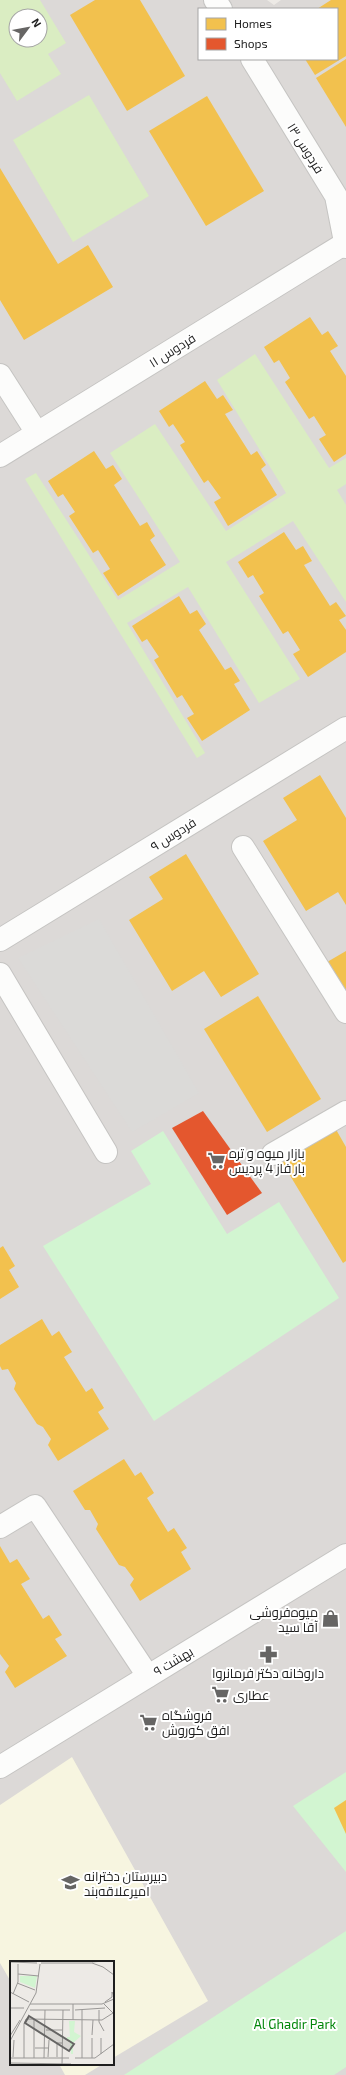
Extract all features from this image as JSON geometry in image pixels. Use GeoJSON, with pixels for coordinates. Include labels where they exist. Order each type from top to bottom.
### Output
{"type":"FeatureCollection","features":[{"type":"Feature","properties":{"kind":"street","name":"فردوس ۱۳"},"geometry":{"type":"LineString","coordinates":[[253,60],[336,196],[345,245]]}},
{"type":"Feature","properties":{"kind":"street","name":"فردوس ۱۱"},"geometry":{"type":"LineString","coordinates":[[0,456],[345,245]]}},
{"type":"Feature","properties":{"kind":"street"},"geometry":{"type":"LineString","coordinates":[[0,375],[37,433]]}},
{"type":"Feature","properties":{"kind":"street","name":"فردوس ۹"},"geometry":{"type":"LineString","coordinates":[[0,940],[346,728]]}},
{"type":"Feature","properties":{"kind":"street"},"geometry":{"type":"LineString","coordinates":[[244,846],[346,1012]]}},
{"type":"Feature","properties":{"kind":"street"},"geometry":{"type":"LineString","coordinates":[[0,974],[106,1152]]}},
{"type":"Feature","properties":{"kind":"street"},"geometry":{"type":"LineString","coordinates":[[273,1154],[346,1112]]}},
{"type":"Feature","properties":{"kind":"street"},"geometry":{"type":"LineString","coordinates":[[0,1527],[35,1506],[148,1676]]}},
{"type":"Feature","properties":{"kind":"street","name":"بهشت ۹"},"geometry":{"type":"LineString","coordinates":[[0,1767],[346,1555]]}},
{"type":"Feature","properties":{"kind":"shaded area"},"geometry":{"type":"Polygon","coordinates":[[[0,0],[267,0],[274,5],[281,0],[346,0],[346,2075],[0,2075],[0,0]]]}},
{"type":"Feature","properties":{"kind":"shaded area"},"geometry":{"type":"Polygon","coordinates":[[[99,919],[199,1093],[132,1132],[18,958],[99,919]]]}},
{"type":"Feature","properties":{"kind":"shaded area","name":"دبیرستان دخترانه امیرعلاقه‌بند"},"geometry":{"type":"Polygon","coordinates":[[[72,1757],[208,2001],[114,2057],[114,1961],[10,1961],[10,1980],[0,1963],[0,1805],[72,1757]]]}},
{"type":"Feature","properties":{"kind":"shaded area"},"geometry":{"type":"Polygon","coordinates":[[[60,2065],[101,2065],[85,2075],[65,2075],[60,2065]]]}},
{"type":"Feature","properties":{"kind":"green space"},"geometry":{"type":"Polygon","coordinates":[[[0,0],[40,0],[45,8],[8,8],[8,48],[48,48],[48,13],[66,43],[48,54],[61,74],[17,101],[0,73],[0,0]]]}},
{"type":"Feature","properties":{"kind":"green space"},"geometry":{"type":"Polygon","coordinates":[[[89,95],[149,196],[73,242],[13,140],[89,95]]]}},
{"type":"Feature","properties":{"kind":"green space"},"geometry":{"type":"Polygon","coordinates":[[[255,354],[329,468],[346,458],[346,484],[337,490],[346,505],[346,602],[293,521],[226,562],[300,679],[259,703],[188,587],[127,623],[205,753],[197,758],[25,479],[36,473],[118,600],[180,562],[110,453],[155,424],[226,531],[286,493],[217,380],[255,354]]]}},
{"type":"Feature","properties":{"kind":"green space"},"geometry":{"type":"Polygon","coordinates":[[[163,1131],[227,1234],[279,1202],[339,1298],[154,1421],[43,1246],[151,1184],[131,1151],[163,1131]]]}},
{"type":"Feature","properties":{"kind":"green space"},"geometry":{"type":"Polygon","coordinates":[[[346,1772],[346,1872],[293,1806],[346,1772]]]}},
{"type":"Feature","properties":{"kind":"green space","name":"Al Ghadir Park"},"geometry":{"type":"Polygon","coordinates":[[[346,1931],[346,2067],[334,2075],[124,2075],[346,1931]]]}},
{"type":"Feature","properties":{"kind":"building: Homes"},"geometry":{"type":"Polygon","coordinates":[[[95,0],[140,0],[185,76],[127,111],[70,15],[95,0]]]}},
{"type":"Feature","properties":{"kind":"building: Homes"},"geometry":{"type":"Polygon","coordinates":[[[331,0],[346,0],[346,56],[315,75],[306,60],[338,60],[338,8],[319,8],[331,0]]]}},
{"type":"Feature","properties":{"kind":"building: Homes"},"geometry":{"type":"Polygon","coordinates":[[[346,59],[346,127],[316,78],[346,59]]]}},
{"type":"Feature","properties":{"kind":"building: Homes"},"geometry":{"type":"Polygon","coordinates":[[[207,96],[264,191],[206,226],[149,131],[207,96]]]}},
{"type":"Feature","properties":{"kind":"building: Homes"},"geometry":{"type":"Polygon","coordinates":[[[0,168],[58,264],[88,245],[113,287],[24,340],[0,300],[0,168]]]}},
{"type":"Feature","properties":{"kind":"building: Homes"},"geometry":{"type":"Polygon","coordinates":[[[310,317],[322,335],[328,331],[338,346],[330,351],[346,376],[346,454],[334,462],[319,439],[326,435],[314,416],[309,419],[285,382],[290,378],[279,360],[274,363],[264,347],[310,317]]]}},
{"type":"Feature","properties":{"kind":"building: Homes"},"geometry":{"type":"Polygon","coordinates":[[[205,381],[217,399],[223,395],[233,410],[225,414],[251,455],[257,451],[266,465],[261,469],[277,495],[228,526],[214,502],[221,498],[208,480],[204,483],[180,445],[185,442],[173,424],[169,427],[159,411],[205,381]]]}},
{"type":"Feature","properties":{"kind":"building: Homes"},"geometry":{"type":"Polygon","coordinates":[[[94,451],[106,469],[113,465],[122,479],[114,485],[140,526],[147,522],[155,536],[150,540],[166,565],[118,596],[103,573],[110,569],[98,550],[93,553],[69,516],[75,512],[63,494],[58,497],[48,481],[94,451]]]}},
{"type":"Feature","properties":{"kind":"building: Homes"},"geometry":{"type":"Polygon","coordinates":[[[284,532],[296,550],[303,546],[312,561],[304,565],[330,606],[336,602],[346,616],[339,620],[346,630],[346,652],[308,677],[293,654],[300,650],[288,631],[283,634],[259,596],[264,593],[253,575],[248,578],[238,562],[284,532]]]}},
{"type":"Feature","properties":{"kind":"building: Homes"},"geometry":{"type":"Polygon","coordinates":[[[179,596],[190,614],[197,610],[206,624],[199,630],[225,670],[231,667],[240,681],[234,684],[250,710],[202,741],[187,718],[194,714],[182,695],[177,698],[154,660],[159,657],[147,639],[142,642],[132,626],[179,596]]]}},
{"type":"Feature","properties":{"kind":"building: Homes"},"geometry":{"type":"Polygon","coordinates":[[[320,775],[346,818],[346,905],[338,892],[306,911],[263,841],[297,820],[283,798],[320,775]]]}},
{"type":"Feature","properties":{"kind":"building: Homes"},"geometry":{"type":"Polygon","coordinates":[[[186,854],[259,974],[221,997],[204,971],[172,991],[129,920],[163,899],[149,877],[186,854]]]}},
{"type":"Feature","properties":{"kind":"building: Homes"},"geometry":{"type":"Polygon","coordinates":[[[346,951],[346,1003],[322,965],[346,951]]]}},
{"type":"Feature","properties":{"kind":"building: Homes"},"geometry":{"type":"Polygon","coordinates":[[[258,996],[321,1099],[267,1132],[204,1029],[258,996]]]}},
{"type":"Feature","properties":{"kind":"building: Homes"},"geometry":{"type":"Polygon","coordinates":[[[334,1126],[346,1147],[346,1261],[343,1263],[280,1159],[334,1126]]]}},
{"type":"Feature","properties":{"kind":"building: Homes"},"geometry":{"type":"Polygon","coordinates":[[[3,1246],[15,1266],[9,1270],[19,1287],[0,1299],[0,1248],[3,1246]]]}},
{"type":"Feature","properties":{"kind":"building: Homes"},"geometry":{"type":"Polygon","coordinates":[[[42,1319],[52,1336],[59,1331],[72,1352],[64,1357],[86,1392],[92,1388],[104,1408],[98,1412],[109,1429],[58,1461],[48,1445],[51,1439],[43,1427],[37,1424],[14,1389],[16,1383],[8,1369],[2,1370],[0,1366],[0,1345],[42,1319]]]}},
{"type":"Feature","properties":{"kind":"building: Homes"},"geometry":{"type":"Polygon","coordinates":[[[124,1459],[135,1476],[141,1472],[154,1493],[147,1498],[168,1532],[174,1528],[187,1548],[181,1552],[191,1569],[140,1601],[130,1585],[134,1579],[125,1567],[119,1565],[96,1529],[98,1524],[90,1510],[85,1510],[73,1491],[124,1459]]]}},
{"type":"Feature","properties":{"kind":"building: Homes"},"geometry":{"type":"Polygon","coordinates":[[[0,1546],[10,1563],[17,1559],[30,1579],[21,1584],[43,1619],[49,1615],[62,1635],[55,1639],[67,1656],[15,1688],[5,1672],[9,1666],[0,1654],[0,1546]]]}},
{"type":"Feature","properties":{"kind":"building: Homes"},"geometry":{"type":"Polygon","coordinates":[[[346,1800],[346,1834],[334,1808],[346,1800]]]}},
{"type":"Feature","properties":{"kind":"building: Shops","name":"بازار میوه و تره بار فاز 4 پردیس"},"geometry":{"type":"Polygon","coordinates":[[[203,1111],[262,1193],[227,1215],[172,1128],[203,1111]]]}},
{"type":"Feature","properties":{"kind":"place","name":"بازار میوه و تره بار فاز 4 پردیس"},"geometry":{"type":"Point","coordinates":[216,1160]}},
{"type":"Feature","properties":{"kind":"place","name":"میوه‌فروشی آقا سید"},"geometry":{"type":"Point","coordinates":[331,1619]}},
{"type":"Feature","properties":{"kind":"place","name":"داروخانه دکتر فرمانروا"},"geometry":{"type":"Point","coordinates":[268,1654]}},
{"type":"Feature","properties":{"kind":"place","name":"عطاری"},"geometry":{"type":"Point","coordinates":[220,1695]}},
{"type":"Feature","properties":{"kind":"place","name":"فروشگاه افق کوروش"},"geometry":{"type":"Point","coordinates":[149,1722]}},
{"type":"Feature","properties":{"kind":"place","name":"دبیرستان دخترانه امیرعلاقه‌بند"},"geometry":{"type":"Point","coordinates":[71,1883]}}]}
